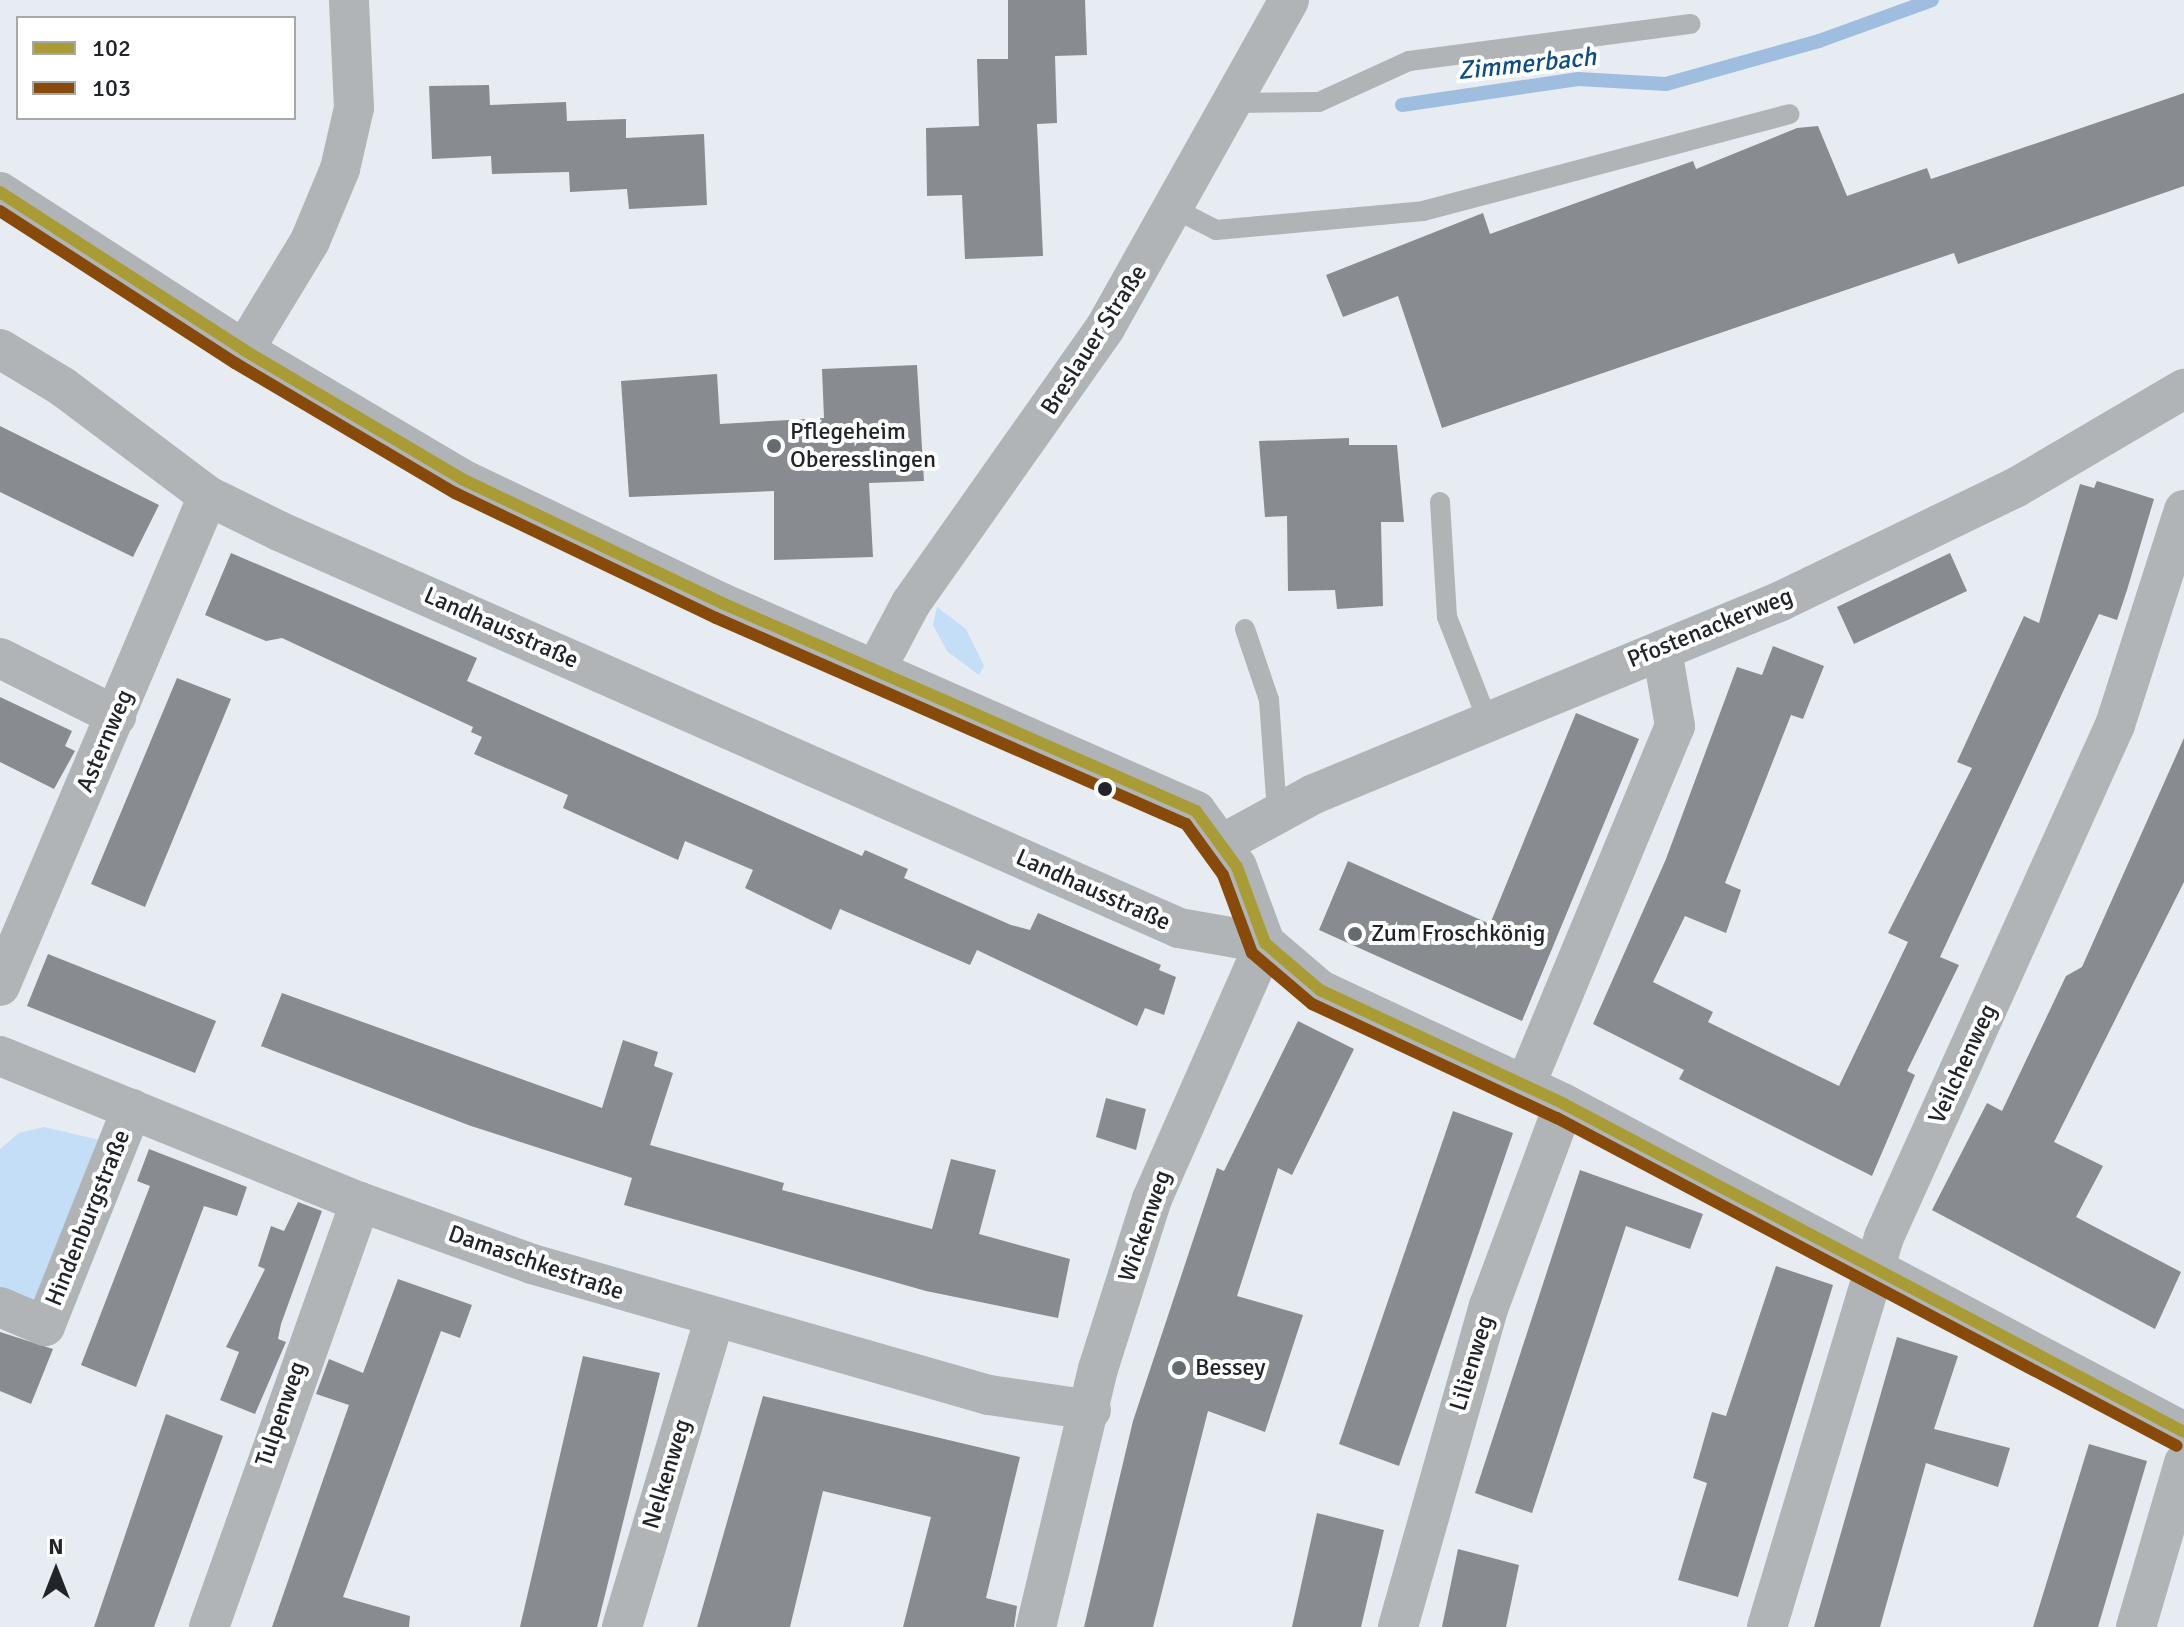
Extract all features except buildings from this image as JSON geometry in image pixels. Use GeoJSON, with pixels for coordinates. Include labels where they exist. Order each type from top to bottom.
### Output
{"type":"FeatureCollection","features":[{"type":"Feature","properties":{"kind":"street"},"geometry":{"type":"LineString","coordinates":[[244,350],[310,241],[340,169],[354,108],[349,0]]}},
{"type":"Feature","properties":{"kind":"street","name":"Breslauer Straße"},"geometry":{"type":"LineString","coordinates":[[877,667],[911,603],[1105,328],[1236,103],[1289,0]]}},
{"type":"Feature","properties":{"kind":"street"},"geometry":{"type":"LineString","coordinates":[[0,192],[244,350],[462,479],[714,599],[877,667],[1196,811],[1224,843],[1265,943],[1320,990],[1564,1104],[1876,1264],[2184,1432]]}},
{"type":"Feature","properties":{"kind":"street","name":"Landhausstraße"},"geometry":{"type":"LineString","coordinates":[[0,349],[63,387],[208,496],[1179,928],[1265,943]]}},
{"type":"Feature","properties":{"kind":"street","name":"Pfostenackerweg"},"geometry":{"type":"LineString","coordinates":[[1224,843],[1277,811],[1487,719],[1781,601],[2015,488],[2180,401]]}},
{"type":"Feature","properties":{"kind":"street","name":"Asternweg"},"geometry":{"type":"LineString","coordinates":[[0,986],[208,496]]}},
{"type":"Feature","properties":{"kind":"street","name":"Veilchenweg"},"geometry":{"type":"LineString","coordinates":[[1767,1627],[1876,1264],[2115,725],[2184,510]]}},
{"type":"Feature","properties":{"kind":"street"},"geometry":{"type":"LineString","coordinates":[[1525,1086],[1675,726],[1662,650]]}},
{"type":"Feature","properties":{"kind":"street"},"geometry":{"type":"LineString","coordinates":[[0,658],[116,716]]}},
{"type":"Feature","properties":{"kind":"street","name":"Wickenweg"},"geometry":{"type":"LineString","coordinates":[[1036,1627],[1091,1410],[1098,1369],[1157,1186],[1265,943]]}},
{"type":"Feature","properties":{"kind":"street","name":"Damaschkestraße"},"geometry":{"type":"LineString","coordinates":[[0,1056],[360,1202],[714,1321],[989,1395],[1091,1410]]}},
{"type":"Feature","properties":{"kind":"street","name":"Lilienweg"},"geometry":{"type":"LineString","coordinates":[[1398,1627],[1489,1306],[1564,1104]]}},
{"type":"Feature","properties":{"kind":"street","name":"Hindenburgstraße"},"geometry":{"type":"LineString","coordinates":[[0,1307],[45,1326],[132,1109]]}},
{"type":"Feature","properties":{"kind":"street","name":"Tulpenweg"},"geometry":{"type":"LineString","coordinates":[[209,1627],[360,1202]]}},
{"type":"Feature","properties":{"kind":"street","name":"Nelkenweg"},"geometry":{"type":"LineString","coordinates":[[622,1627],[714,1321]]}},
{"type":"Feature","properties":{"kind":"street"},"geometry":{"type":"LineString","coordinates":[[2136,1627],[2184,1463]]}},
{"type":"Feature","properties":{"kind":"lane"},"geometry":{"type":"LineString","coordinates":[[1236,103],[1319,102],[1409,61],[1691,24]]}},
{"type":"Feature","properties":{"kind":"lane"},"geometry":{"type":"LineString","coordinates":[[1175,209],[1216,230],[1423,211],[1789,114]]}},
{"type":"Feature","properties":{"kind":"lane"},"geometry":{"type":"LineString","coordinates":[[1440,502],[1447,617],[1487,719]]}},
{"type":"Feature","properties":{"kind":"lane"},"geometry":{"type":"LineString","coordinates":[[1245,629],[1269,700],[1277,811]]}},
{"type":"Feature","properties":{"kind":"shaded area"},"geometry":{"type":"Polygon","coordinates":[[[937,607],[966,629],[984,666],[979,675],[947,651],[933,625],[937,607]]]}},
{"type":"Feature","properties":{"kind":"shaded area"},"geometry":{"type":"Polygon","coordinates":[[[44,1127],[104,1141],[38,1301],[0,1296],[0,1149],[19,1133],[44,1127]]]}},
{"type":"Feature","properties":{"kind":"waterway","name":"Zimmerbach"},"geometry":{"type":"LineString","coordinates":[[1402,105],[1578,79],[1666,84],[1819,41],[1932,0]]}},
{"type":"Feature","properties":{"kind":"transit line","name":"102"},"geometry":{"type":"LineString","coordinates":[[0,192],[244,350],[462,479],[722,603],[1196,811],[1237,867],[1265,943],[1320,990],[1564,1104],[2184,1432]]}},
{"type":"Feature","properties":{"kind":"transit line","name":"103"},"geometry":{"type":"LineString","coordinates":[[0,211],[235,363],[455,493],[716,618],[1186,824],[1223,875],[1252,953],[1312,1004],[1557,1118],[2177,1446]]}},
{"type":"Feature","properties":{"kind":"place","name":"Pflegeheim Oberesslingen"},"geometry":{"type":"Point","coordinates":[774,446]}},
{"type":"Feature","properties":{"kind":"place","name":"Zum Froschkönig"},"geometry":{"type":"Point","coordinates":[1355,934]}},
{"type":"Feature","properties":{"kind":"place","name":"Bessey"},"geometry":{"type":"Point","coordinates":[1179,1368]}}]}
